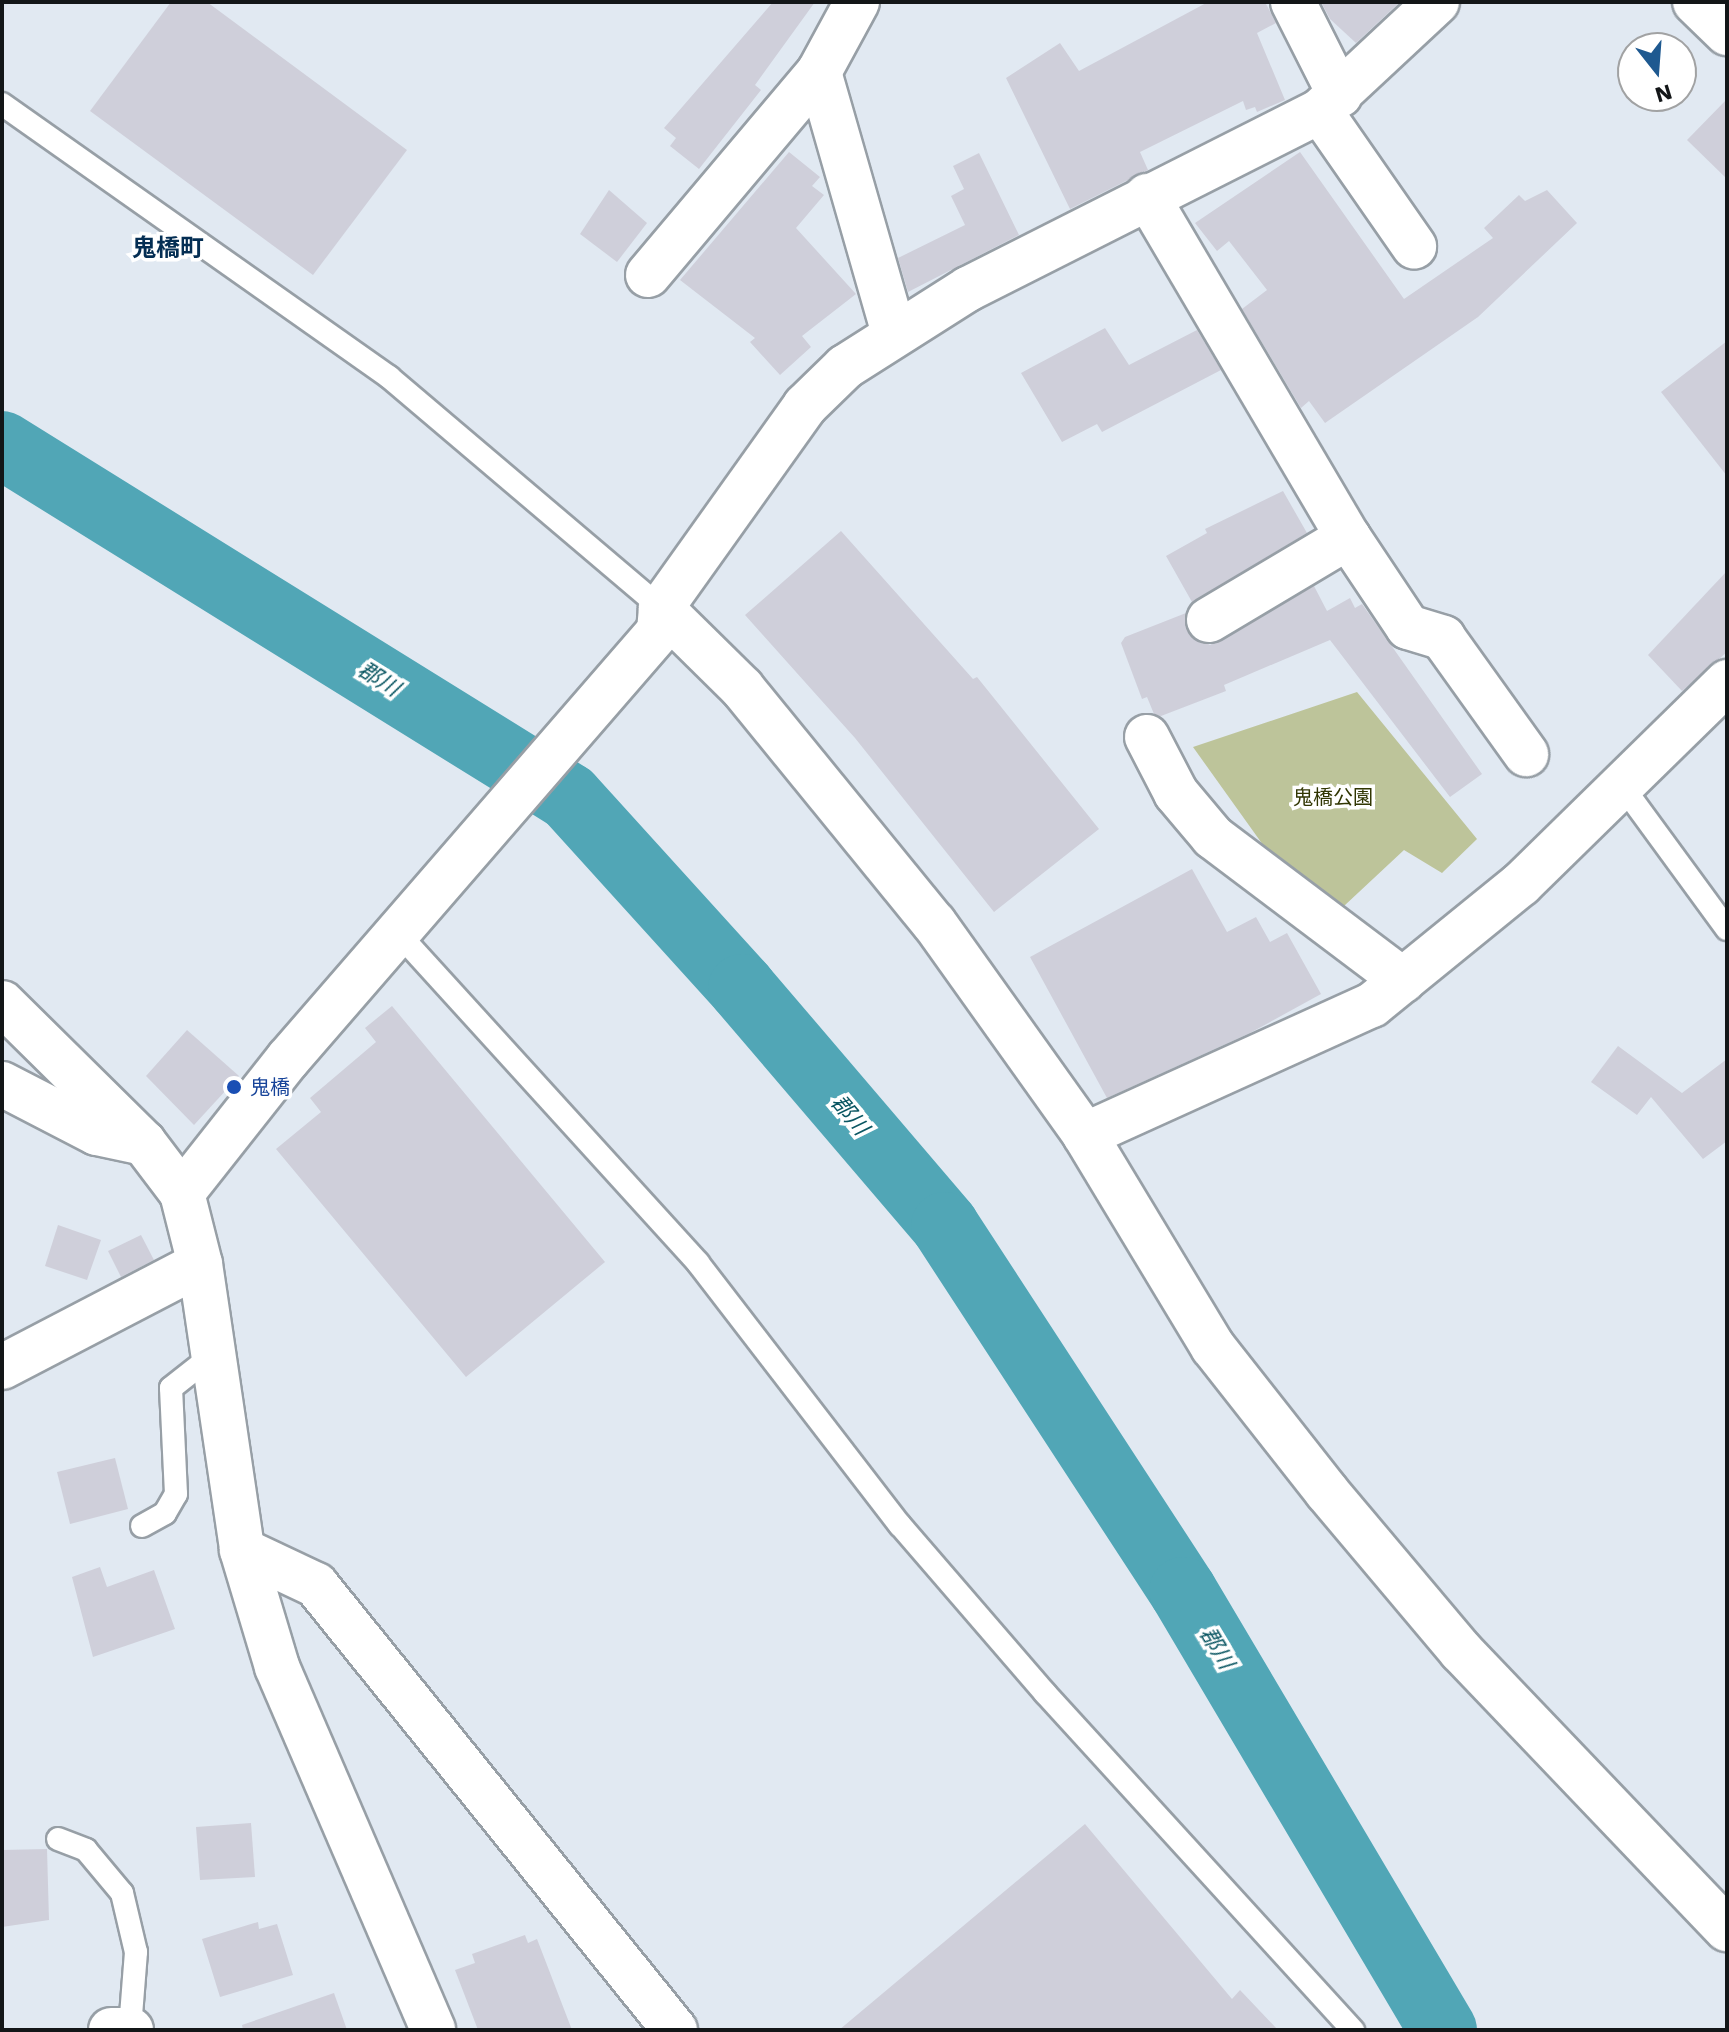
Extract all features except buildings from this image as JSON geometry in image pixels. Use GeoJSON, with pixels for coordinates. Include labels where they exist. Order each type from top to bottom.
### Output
{"type":"FeatureCollection","features":[{"type":"Feature","properties":{"kind":"street"},"geometry":{"type":"LineString","coordinates":[[648,275],[819,72],[857,2]]}},
{"type":"Feature","properties":{"kind":"street"},"geometry":{"type":"LineString","coordinates":[[1293,2],[1330,103],[1414,246]]}},
{"type":"Feature","properties":{"kind":"street"},"geometry":{"type":"LineString","coordinates":[[182,1193],[660,619],[805,406],[845,367],[968,289],[1330,103],[1437,2]]}},
{"type":"Feature","properties":{"kind":"street"},"geometry":{"type":"LineString","coordinates":[[1695,2],[1727,33]]}},
{"type":"Feature","properties":{"kind":"street"},"geometry":{"type":"LineString","coordinates":[[819,72],[894,334]]}},
{"type":"Feature","properties":{"kind":"street"},"geometry":{"type":"LineString","coordinates":[[1147,196],[1348,537],[1408,627],[1443,638],[1526,754]]}},
{"type":"Feature","properties":{"kind":"street"},"geometry":{"type":"LineString","coordinates":[[1209,620],[1348,537]]}},
{"type":"Feature","properties":{"kind":"street"},"geometry":{"type":"LineString","coordinates":[[660,619],[742,688],[934,923],[1085,1135],[1213,1347],[1327,1492],[1461,1651],[1727,1929]]}},
{"type":"Feature","properties":{"kind":"street"},"geometry":{"type":"LineString","coordinates":[[1085,1135],[1372,1005],[1521,884],[1727,682]]}},
{"type":"Feature","properties":{"kind":"street"},"geometry":{"type":"LineString","coordinates":[[1147,737],[1176,793],[1213,837],[1403,980]]}},
{"type":"Feature","properties":{"kind":"street"},"geometry":{"type":"LineString","coordinates":[[2,1003],[144,1143],[182,1193],[200,1264],[242,1550],[277,1667],[433,2030]]}},
{"type":"Feature","properties":{"kind":"street"},"geometry":{"type":"LineString","coordinates":[[2,1084],[97,1133],[144,1143]]}},
{"type":"Feature","properties":{"kind":"street"},"geometry":{"type":"LineString","coordinates":[[2,1367],[200,1264]]}},
{"type":"Feature","properties":{"kind":"street"},"geometry":{"type":"LineString","coordinates":[[242,1550],[316,1585],[675,2030]]}},
{"type":"Feature","properties":{"kind":"lane"},"geometry":{"type":"LineString","coordinates":[[2,104],[389,377],[660,619]]}},
{"type":"Feature","properties":{"kind":"lane"},"geometry":{"type":"LineString","coordinates":[[1623,787],[1727,929]]}},
{"type":"Feature","properties":{"kind":"lane"},"geometry":{"type":"LineString","coordinates":[[405,925],[698,1263],[900,1525],[1045,1693],[1353,2030]]}},
{"type":"Feature","properties":{"kind":"lane"},"geometry":{"type":"LineString","coordinates":[[142,1526],[165,1513],[176,1494],[171,1388],[213,1355]]}},
{"type":"Feature","properties":{"kind":"lane"},"geometry":{"type":"LineString","coordinates":[[58,1839],[86,1850],[122,1893],[136,1952],[124,2029]]}},
{"type":"Feature","properties":{"kind":"green space","name":"鬼橋公園"},"geometry":{"type":"Polygon","coordinates":[[[1357,692],[1477,839],[1442,873],[1404,850],[1344,906],[1273,859],[1193,747],[1357,692]]]}},
{"type":"Feature","properties":{"kind":"waterway","name":"郡川"},"geometry":{"type":"LineString","coordinates":[[2,445],[569,797],[742,988],[945,1226],[1183,1591],[1443,2030]]}},
{"type":"Feature","properties":{"kind":"place","name":"鬼橋"},"geometry":{"type":"Point","coordinates":[234,1087]}},
{"type":"Feature","properties":{"kind":"district","name":"鬼橋町"},"geometry":{"type":"Point","coordinates":[168,249]}}]}
